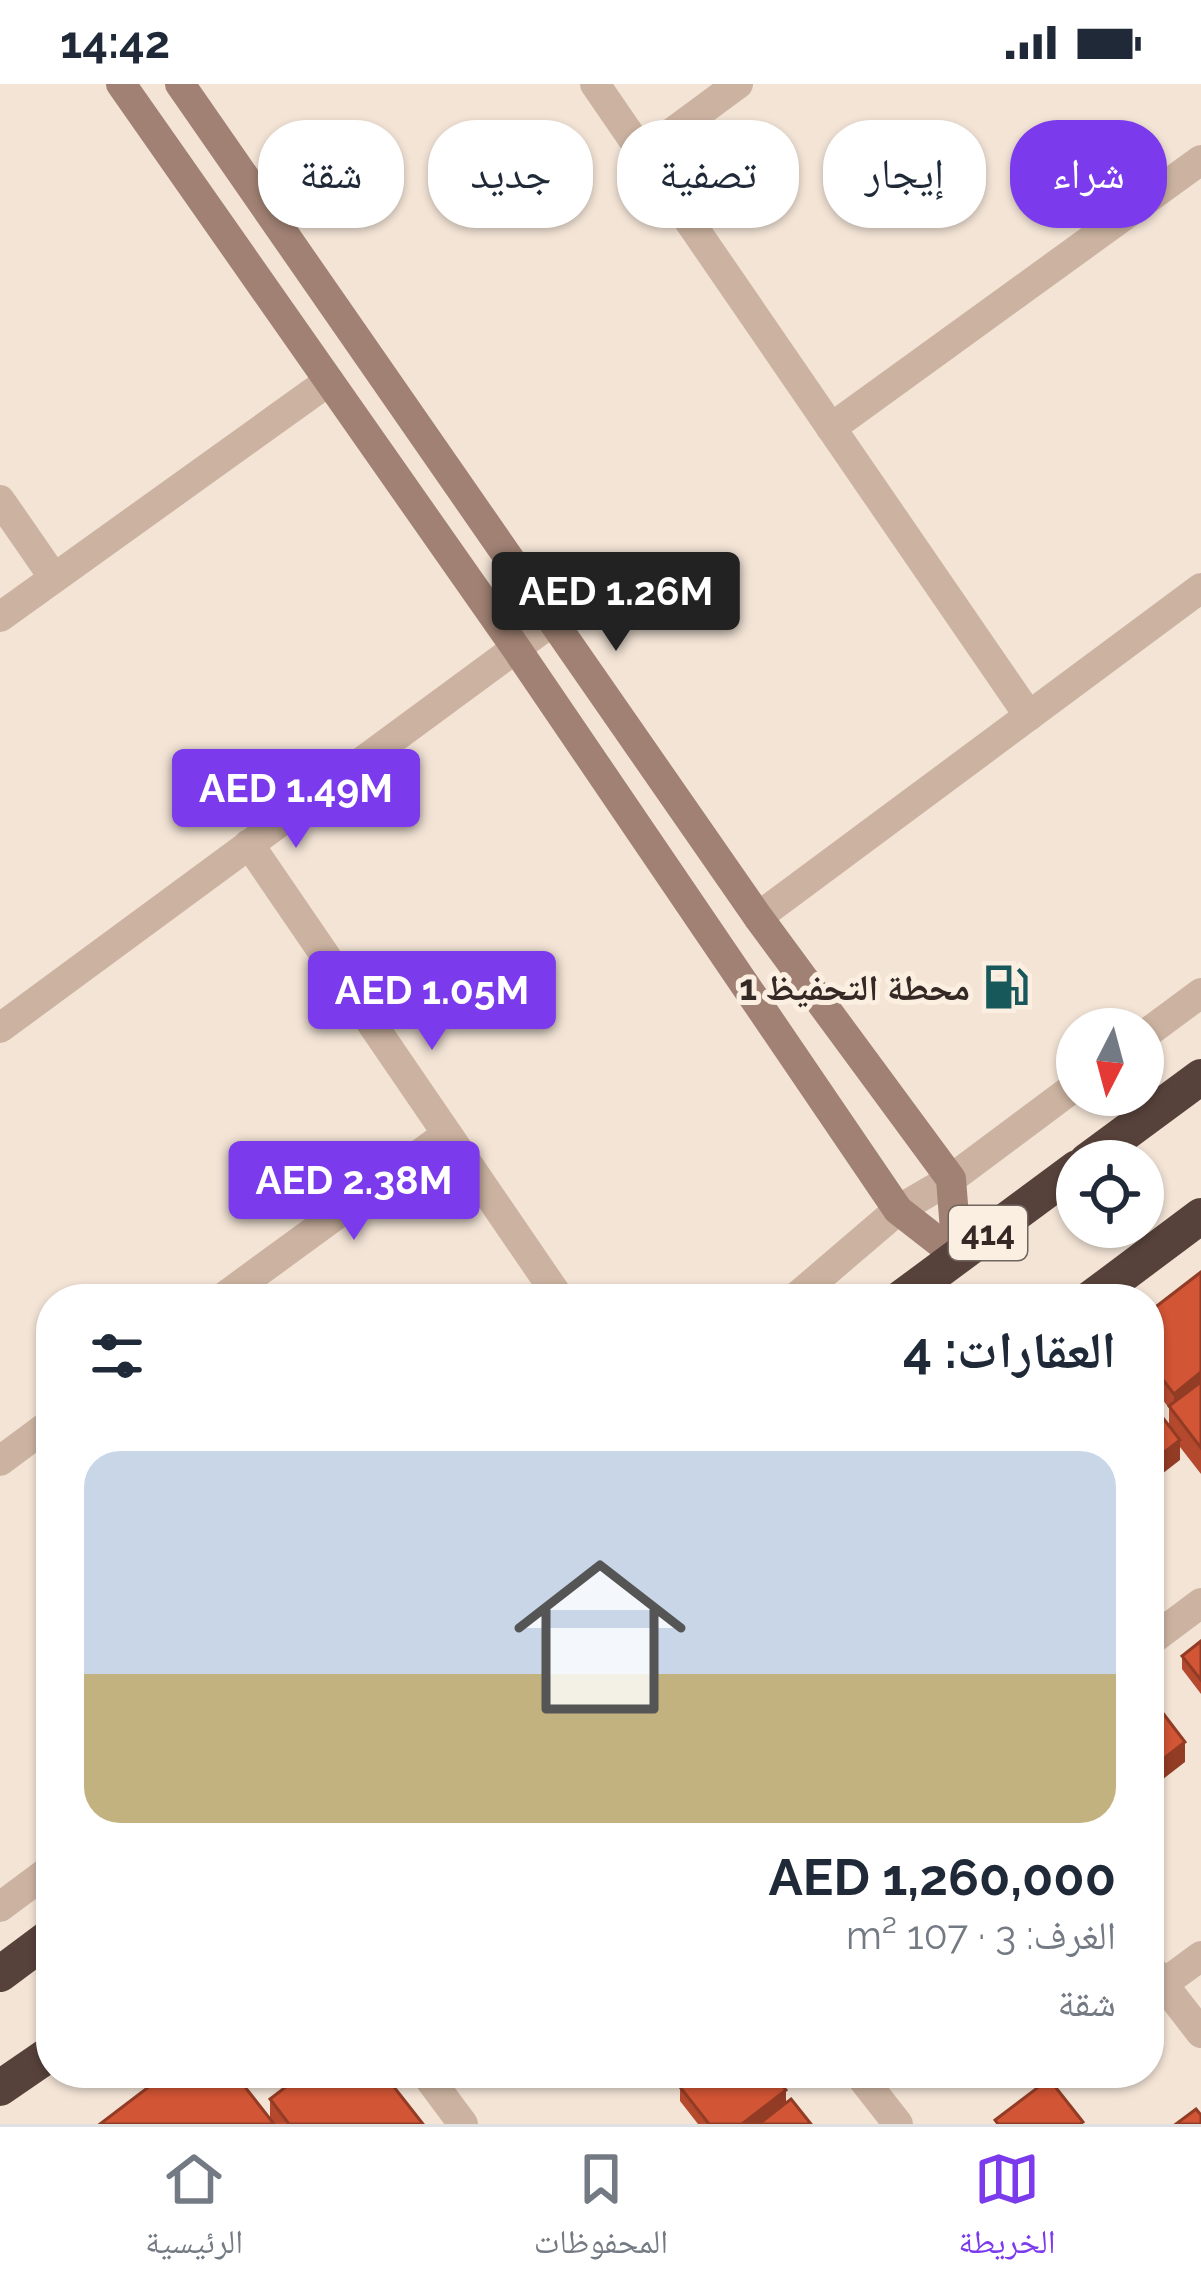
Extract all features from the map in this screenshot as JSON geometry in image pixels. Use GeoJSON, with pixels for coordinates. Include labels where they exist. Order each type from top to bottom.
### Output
{"type":"FeatureCollection","features":[{"type":"Feature","properties":{"kind":"highway"},"geometry":{"type":"LineString","coordinates":[[1116,1140],[1201,1077]]}},
{"type":"Feature","properties":{"kind":"highway","name":"414"},"geometry":{"type":"LineString","coordinates":[[920,1284],[1056,1183]]}},
{"type":"Feature","properties":{"kind":"highway"},"geometry":{"type":"LineString","coordinates":[[1110,1284],[1201,1216]]}},
{"type":"Feature","properties":{"kind":"highway"},"geometry":{"type":"LineString","coordinates":[[0,1974],[36,1947]]}},
{"type":"Feature","properties":{"kind":"highway"},"geometry":{"type":"LineString","coordinates":[[0,2088],[36,2063]]}},
{"type":"Feature","properties":{"kind":"street"},"geometry":{"type":"LineString","coordinates":[[122,84],[516,648],[898,1210],[957,1256]]}},
{"type":"Feature","properties":{"kind":"street"},"geometry":{"type":"LineString","coordinates":[[180,84],[758,917],[951,1178],[957,1256]]}},
{"type":"Feature","properties":{"kind":"street"},"geometry":{"type":"LineString","coordinates":[[595,84],[620,120]]}},
{"type":"Feature","properties":{"kind":"street"},"geometry":{"type":"LineString","coordinates":[[690,120],[738,84]]}},
{"type":"Feature","properties":{"kind":"street"},"geometry":{"type":"LineString","coordinates":[[831,428],[1201,160]]}},
{"type":"Feature","properties":{"kind":"street"},"geometry":{"type":"LineString","coordinates":[[695,228],[1029,716]]}},
{"type":"Feature","properties":{"kind":"street"},"geometry":{"type":"LineString","coordinates":[[0,617],[329,381]]}},
{"type":"Feature","properties":{"kind":"street"},"geometry":{"type":"LineString","coordinates":[[0,500],[54,578]]}},
{"type":"Feature","properties":{"kind":"street"},"geometry":{"type":"LineString","coordinates":[[758,917],[1201,588]]}},
{"type":"Feature","properties":{"kind":"street"},"geometry":{"type":"LineString","coordinates":[[0,1028],[553,621]]}},
{"type":"Feature","properties":{"kind":"street"},"geometry":{"type":"LineString","coordinates":[[250,844],[550,1284]]}},
{"type":"Feature","properties":{"kind":"street"},"geometry":{"type":"LineString","coordinates":[[1164,1020],[1201,993]]}},
{"type":"Feature","properties":{"kind":"street"},"geometry":{"type":"LineString","coordinates":[[812,1284],[898,1210],[951,1178],[1056,1100]]}},
{"type":"Feature","properties":{"kind":"street"},"geometry":{"type":"LineString","coordinates":[[242,1284],[447,1134]]}},
{"type":"Feature","properties":{"kind":"street"},"geometry":{"type":"LineString","coordinates":[[0,1461],[36,1435]]}},
{"type":"Feature","properties":{"kind":"street"},"geometry":{"type":"LineString","coordinates":[[1164,1631],[1201,1603]]}},
{"type":"Feature","properties":{"kind":"street"},"geometry":{"type":"LineString","coordinates":[[0,1907],[36,1880]]}},
{"type":"Feature","properties":{"kind":"street"},"geometry":{"type":"LineString","coordinates":[[1164,1972],[1201,1956]]}},
{"type":"Feature","properties":{"kind":"street"},"geometry":{"type":"LineString","coordinates":[[1164,1985],[1201,2033]]}},
{"type":"Feature","properties":{"kind":"street"},"geometry":{"type":"LineString","coordinates":[[436,2088],[463,2124]]}},
{"type":"Feature","properties":{"kind":"street"},"geometry":{"type":"LineString","coordinates":[[870,2088],[898,2124]]}},
{"type":"Feature","properties":{"kind":"building"},"geometry":{"type":"Polygon","coordinates":[[[1201,1272],[1201,1372],[1174,1394],[1164,1381],[1164,1300],[1201,1272]]]}},
{"type":"Feature","properties":{"kind":"building"},"geometry":{"type":"Polygon","coordinates":[[[1201,1382],[1201,1448],[1169,1406],[1201,1382]]]}},
{"type":"Feature","properties":{"kind":"building"},"geometry":{"type":"Polygon","coordinates":[[[1164,1419],[1180,1440],[1164,1452],[1164,1419]]]}},
{"type":"Feature","properties":{"kind":"building"},"geometry":{"type":"Polygon","coordinates":[[[1201,1641],[1201,1680],[1182,1656],[1201,1641]]]}},
{"type":"Feature","properties":{"kind":"building"},"geometry":{"type":"Polygon","coordinates":[[[1164,1715],[1185,1742],[1164,1758],[1164,1715]]]}},
{"type":"Feature","properties":{"kind":"building"},"geometry":{"type":"Polygon","coordinates":[[[147,2088],[246,2088],[274,2124],[100,2124],[147,2088]]]}},
{"type":"Feature","properties":{"kind":"building"},"geometry":{"type":"Polygon","coordinates":[[[284,2088],[395,2088],[423,2124],[289,2124],[270,2099],[284,2088]]]}},
{"type":"Feature","properties":{"kind":"building"},"geometry":{"type":"Polygon","coordinates":[[[681,2088],[786,2090],[742,2124],[709,2124],[681,2088]]]}},
{"type":"Feature","properties":{"kind":"building"},"geometry":{"type":"Polygon","coordinates":[[[1037,2088],[1056,2088],[1083,2122],[998,2124],[995,2120],[1037,2088]]]}},
{"type":"Feature","properties":{"kind":"building"},"geometry":{"type":"Polygon","coordinates":[[[791,2099],[811,2124],[759,2124],[791,2099]]]}},
{"type":"Feature","properties":{"kind":"building"},"geometry":{"type":"Polygon","coordinates":[[[1196,2109],[1201,2124],[1176,2124],[1196,2109]]]}},
{"type":"Feature","properties":{"kind":"place","name":"محطة التحفيظ 1"},"geometry":{"type":"Point","coordinates":[1006,987]}}]}
